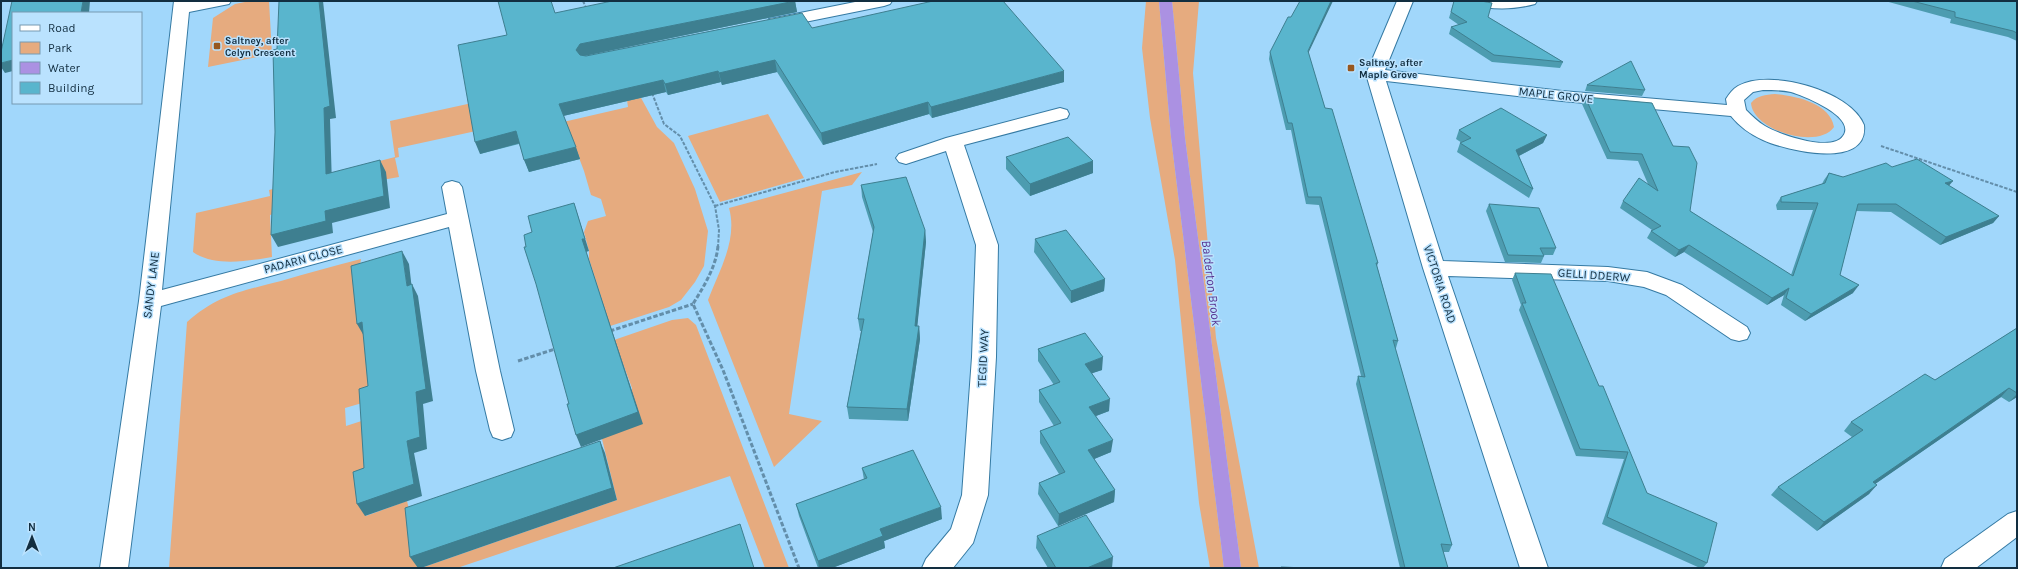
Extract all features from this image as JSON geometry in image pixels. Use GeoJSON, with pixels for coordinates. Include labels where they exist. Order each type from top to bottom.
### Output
{"type":"FeatureCollection","features":[{"type":"Feature","properties":{"kind":"street"},"geometry":{"type":"LineString","coordinates":[[181,4],[223,1]]}},
{"type":"Feature","properties":{"kind":"street"},"geometry":{"type":"LineString","coordinates":[[760,26],[884,1]]}},
{"type":"Feature","properties":{"kind":"street"},"geometry":{"type":"LineString","coordinates":[[1375,74],[1405,1]]}},
{"type":"Feature","properties":{"kind":"street"},"geometry":{"type":"LineString","coordinates":[[1476,1],[1512,4],[1529,1]]}},
{"type":"Feature","properties":{"kind":"street","name":"SANDY LANE"},"geometry":{"type":"LineString","coordinates":[[114,568],[150,301],[181,4]]}},
{"type":"Feature","properties":{"kind":"street","name":"MAPLE GROVE"},"geometry":{"type":"LineString","coordinates":[[1375,74],[1562,96],[1737,111]]}},
{"type":"Feature","properties":{"kind":"street","name":"VICTORIA ROAD"},"geometry":{"type":"LineString","coordinates":[[1375,74],[1434,268],[1534,568]]}},
{"type":"Feature","properties":{"kind":"street"},"geometry":{"type":"LineString","coordinates":[[1768,85],[1787,87],[1812,93],[1830,102],[1848,115],[1855,126],[1854,137],[1851,141],[1832,148],[1812,148],[1783,141],[1763,133],[1752,126],[1737,111],[1735,99],[1741,91],[1751,87],[1768,85]]}},
{"type":"Feature","properties":{"kind":"street"},"geometry":{"type":"LineString","coordinates":[[906,158],[953,142],[1060,114]]}},
{"type":"Feature","properties":{"kind":"street","name":"TEGID WAY"},"geometry":{"type":"LineString","coordinates":[[936,568],[962,535],[975,495],[984,357],[987,244],[953,142]]}},
{"type":"Feature","properties":{"kind":"street"},"geometry":{"type":"LineString","coordinates":[[452,187],[488,371],[502,430]]}},
{"type":"Feature","properties":{"kind":"street","name":"PADARN CLOSE"},"geometry":{"type":"LineString","coordinates":[[150,301],[457,218]]}},
{"type":"Feature","properties":{"kind":"street","name":"GELLI DDERW"},"geometry":{"type":"LineString","coordinates":[[1434,268],[1608,274],[1647,280],[1674,290],[1739,333]]}},
{"type":"Feature","properties":{"kind":"street"},"geometry":{"type":"LineString","coordinates":[[1954,568],[2017,522]]}},
{"type":"Feature","properties":{"kind":"path"},"geometry":{"type":"LineString","coordinates":[[584,1],[589,15]]}},
{"type":"Feature","properties":{"kind":"path"},"geometry":{"type":"LineString","coordinates":[[603,333],[693,304],[708,278],[717,255],[719,230],[715,206],[680,136],[664,124],[651,89]]}},
{"type":"Feature","properties":{"kind":"path"},"geometry":{"type":"LineString","coordinates":[[1854,137],[2017,192]]}},
{"type":"Feature","properties":{"kind":"path"},"geometry":{"type":"LineString","coordinates":[[715,206],[835,172],[906,158]]}},
{"type":"Feature","properties":{"kind":"path"},"geometry":{"type":"LineString","coordinates":[[693,304],[723,370],[799,568]]}},
{"type":"Feature","properties":{"kind":"path"},"geometry":{"type":"LineString","coordinates":[[488,371],[559,348]]}},
{"type":"Feature","properties":{"kind":"green space"},"geometry":{"type":"Polygon","coordinates":[[[250,1],[269,1],[272,54],[208,67],[213,18],[235,4],[250,1]]]}},
{"type":"Feature","properties":{"kind":"green space"},"geometry":{"type":"Polygon","coordinates":[[[1146,1],[1159,1],[1171,137],[1224,568],[1210,568],[1199,503],[1175,260],[1150,118],[1142,48],[1146,1]]]}},
{"type":"Feature","properties":{"kind":"green space"},"geometry":{"type":"Polygon","coordinates":[[[1172,1],[1199,1],[1193,73],[1216,338],[1259,568],[1241,568],[1185,138],[1172,1]]]}},
{"type":"Feature","properties":{"kind":"green space"},"geometry":{"type":"Polygon","coordinates":[[[1775,94],[1811,102],[1826,112],[1834,127],[1826,134],[1815,137],[1801,137],[1774,129],[1763,122],[1754,113],[1751,103],[1759,97],[1775,94]]]}},
{"type":"Feature","properties":{"kind":"green space"},"geometry":{"type":"Polygon","coordinates":[[[504,96],[520,132],[628,107],[627,100],[640,96],[657,127],[674,143],[695,189],[708,231],[704,266],[695,282],[681,300],[669,307],[601,329],[608,319],[589,259],[589,251],[584,232],[588,221],[606,216],[601,199],[591,195],[570,134],[524,146],[520,133],[503,137],[499,126],[398,148],[399,157],[395,158],[399,177],[382,180],[381,174],[341,184],[342,198],[270,215],[272,257],[231,262],[211,260],[201,257],[193,252],[196,213],[270,196],[269,190],[395,157],[390,121],[504,96]]]}},
{"type":"Feature","properties":{"kind":"green space"},"geometry":{"type":"Polygon","coordinates":[[[768,114],[804,178],[720,202],[688,136],[768,114]]]}},
{"type":"Feature","properties":{"kind":"green space"},"geometry":{"type":"Polygon","coordinates":[[[862,172],[852,185],[822,191],[789,414],[822,421],[774,467],[708,300],[722,267],[729,244],[731,220],[729,208],[862,172]]]}},
{"type":"Feature","properties":{"kind":"green space"},"geometry":{"type":"Polygon","coordinates":[[[361,259],[358,278],[376,399],[345,408],[346,426],[377,416],[366,516],[407,501],[413,525],[418,568],[169,568],[187,322],[209,306],[242,291],[361,259]]]}},
{"type":"Feature","properties":{"kind":"green space"},"geometry":{"type":"Polygon","coordinates":[[[688,318],[696,325],[789,568],[765,568],[730,476],[457,568],[421,568],[617,500],[602,439],[632,395],[632,388],[614,340],[672,320],[688,318]]]}},
{"type":"Feature","properties":{"kind":"water"},"geometry":{"type":"Polygon","coordinates":[[[1159,1],[1172,1],[1185,138],[1241,568],[1224,568],[1171,137],[1159,1]]]}},
{"type":"Feature","properties":{"kind":"building"},"geometry":{"type":"Polygon","coordinates":[[[12,1],[83,1],[81,12],[12,12],[12,60],[1,63],[1,52],[12,1]]]}},
{"type":"Feature","properties":{"kind":"building"},"geometry":{"type":"Polygon","coordinates":[[[279,1],[319,1],[330,106],[324,108],[326,174],[380,160],[384,196],[325,211],[326,221],[271,235],[275,132],[273,50],[277,49],[279,1]]]}},
{"type":"Feature","properties":{"kind":"building"},"geometry":{"type":"Polygon","coordinates":[[[498,1],[551,1],[555,13],[612,1],[795,1],[580,44],[576,50],[580,55],[586,56],[802,13],[812,28],[933,1],[1003,1],[1064,71],[931,107],[928,102],[821,133],[775,60],[719,73],[718,71],[665,84],[663,80],[559,104],[576,147],[524,160],[516,131],[475,142],[458,45],[507,35],[498,1]]]}},
{"type":"Feature","properties":{"kind":"building"},"geometry":{"type":"Polygon","coordinates":[[[1300,1],[1331,1],[1308,51],[1325,108],[1332,109],[1378,263],[1376,263],[1398,341],[1393,340],[1452,545],[1441,544],[1448,568],[1405,568],[1358,376],[1365,377],[1321,197],[1308,197],[1292,123],[1288,123],[1270,52],[1288,17],[1291,17],[1300,1]]]}},
{"type":"Feature","properties":{"kind":"building"},"geometry":{"type":"Polygon","coordinates":[[[1454,1],[1481,1],[1492,3],[1488,17],[1563,62],[1494,55],[1451,27],[1467,22],[1451,12],[1454,1]]]}},
{"type":"Feature","properties":{"kind":"building"},"geometry":{"type":"Polygon","coordinates":[[[1912,1],[2017,1],[2017,33],[1955,17],[1955,12],[1912,1]]]}},
{"type":"Feature","properties":{"kind":"building"},"geometry":{"type":"Polygon","coordinates":[[[1631,61],[1645,90],[1587,85],[1631,61]]]}},
{"type":"Feature","properties":{"kind":"building"},"geometry":{"type":"Polygon","coordinates":[[[1585,97],[1652,103],[1673,146],[1689,147],[1697,163],[1690,211],[1793,276],[1818,203],[1781,202],[1781,197],[1825,183],[1829,173],[1843,177],[1886,163],[1892,167],[1917,159],[1953,181],[1945,183],[1999,216],[1946,237],[1896,204],[1858,204],[1840,275],[1859,285],[1811,314],[1786,298],[1789,288],[1772,298],[1689,245],[1679,250],[1651,231],[1661,226],[1623,201],[1639,178],[1658,191],[1642,154],[1610,152],[1585,97]]]}},
{"type":"Feature","properties":{"kind":"building"},"geometry":{"type":"Polygon","coordinates":[[[1501,108],[1547,135],[1516,150],[1533,189],[1460,143],[1471,138],[1459,130],[1501,108]]]}},
{"type":"Feature","properties":{"kind":"building"},"geometry":{"type":"Polygon","coordinates":[[[1068,137],[1093,161],[1030,184],[1006,157],[1068,137]]]}},
{"type":"Feature","properties":{"kind":"building"},"geometry":{"type":"Polygon","coordinates":[[[906,177],[925,230],[915,326],[919,326],[907,409],[847,407],[864,319],[858,319],[874,227],[861,185],[906,177]]]}},
{"type":"Feature","properties":{"kind":"building"},"geometry":{"type":"Polygon","coordinates":[[[574,203],[585,239],[582,239],[638,412],[576,435],[536,284],[524,247],[526,247],[524,235],[532,232],[528,216],[574,203]]]}},
{"type":"Feature","properties":{"kind":"building"},"geometry":{"type":"Polygon","coordinates":[[[1489,204],[1539,208],[1556,248],[1540,248],[1544,256],[1508,255],[1489,204]]]}},
{"type":"Feature","properties":{"kind":"building"},"geometry":{"type":"Polygon","coordinates":[[[1066,230],[1105,279],[1071,291],[1035,239],[1066,230]]]}},
{"type":"Feature","properties":{"kind":"building"},"geometry":{"type":"Polygon","coordinates":[[[402,251],[407,286],[412,284],[426,389],[416,392],[420,437],[407,441],[414,484],[357,504],[353,472],[364,468],[359,389],[368,386],[362,322],[357,324],[351,266],[402,251]]]}},
{"type":"Feature","properties":{"kind":"building"},"geometry":{"type":"Polygon","coordinates":[[[1515,273],[1551,274],[1599,386],[1603,386],[1647,493],[1717,523],[1707,563],[1607,517],[1628,452],[1580,449],[1522,303],[1526,303],[1515,273]]]}},
{"type":"Feature","properties":{"kind":"building"},"geometry":{"type":"Polygon","coordinates":[[[2017,328],[2017,393],[2009,388],[1873,482],[1877,485],[1824,522],[1778,487],[1863,430],[1851,422],[1925,374],[1935,380],[2017,328]]]}},
{"type":"Feature","properties":{"kind":"building"},"geometry":{"type":"Polygon","coordinates":[[[1085,333],[1103,357],[1085,364],[1110,399],[1089,407],[1113,440],[1088,450],[1115,490],[1059,514],[1039,483],[1065,472],[1040,431],[1061,423],[1039,390],[1060,382],[1038,349],[1085,333]]]}},
{"type":"Feature","properties":{"kind":"building"},"geometry":{"type":"Polygon","coordinates":[[[600,441],[612,488],[410,557],[405,508],[600,441]]]}},
{"type":"Feature","properties":{"kind":"building"},"geometry":{"type":"Polygon","coordinates":[[[913,450],[941,507],[880,529],[883,536],[818,561],[796,504],[867,478],[862,468],[913,450]]]}},
{"type":"Feature","properties":{"kind":"building"},"geometry":{"type":"Polygon","coordinates":[[[1086,515],[1113,557],[1087,568],[1056,568],[1037,536],[1086,515]]]}},
{"type":"Feature","properties":{"kind":"building"},"geometry":{"type":"Polygon","coordinates":[[[740,524],[754,568],[613,568],[740,524]]]}},
{"type":"Feature","properties":{"kind":"building"},"geometry":{"type":"Polygon","coordinates":[[[1281,567],[1306,568],[1281,568],[1281,567]]]}},
{"type":"Feature","properties":{"kind":"place","name":"Saltney, after Celyn Crescent"},"geometry":{"type":"Point","coordinates":[217,46]}},
{"type":"Feature","properties":{"kind":"place","name":"Saltney, after Maple Grove"},"geometry":{"type":"Point","coordinates":[1351,68]}},
{"type":"Feature","properties":{"kind":"water label","name":"Balderton Brook"},"geometry":{"type":"Point","coordinates":[1212,283]}}]}
